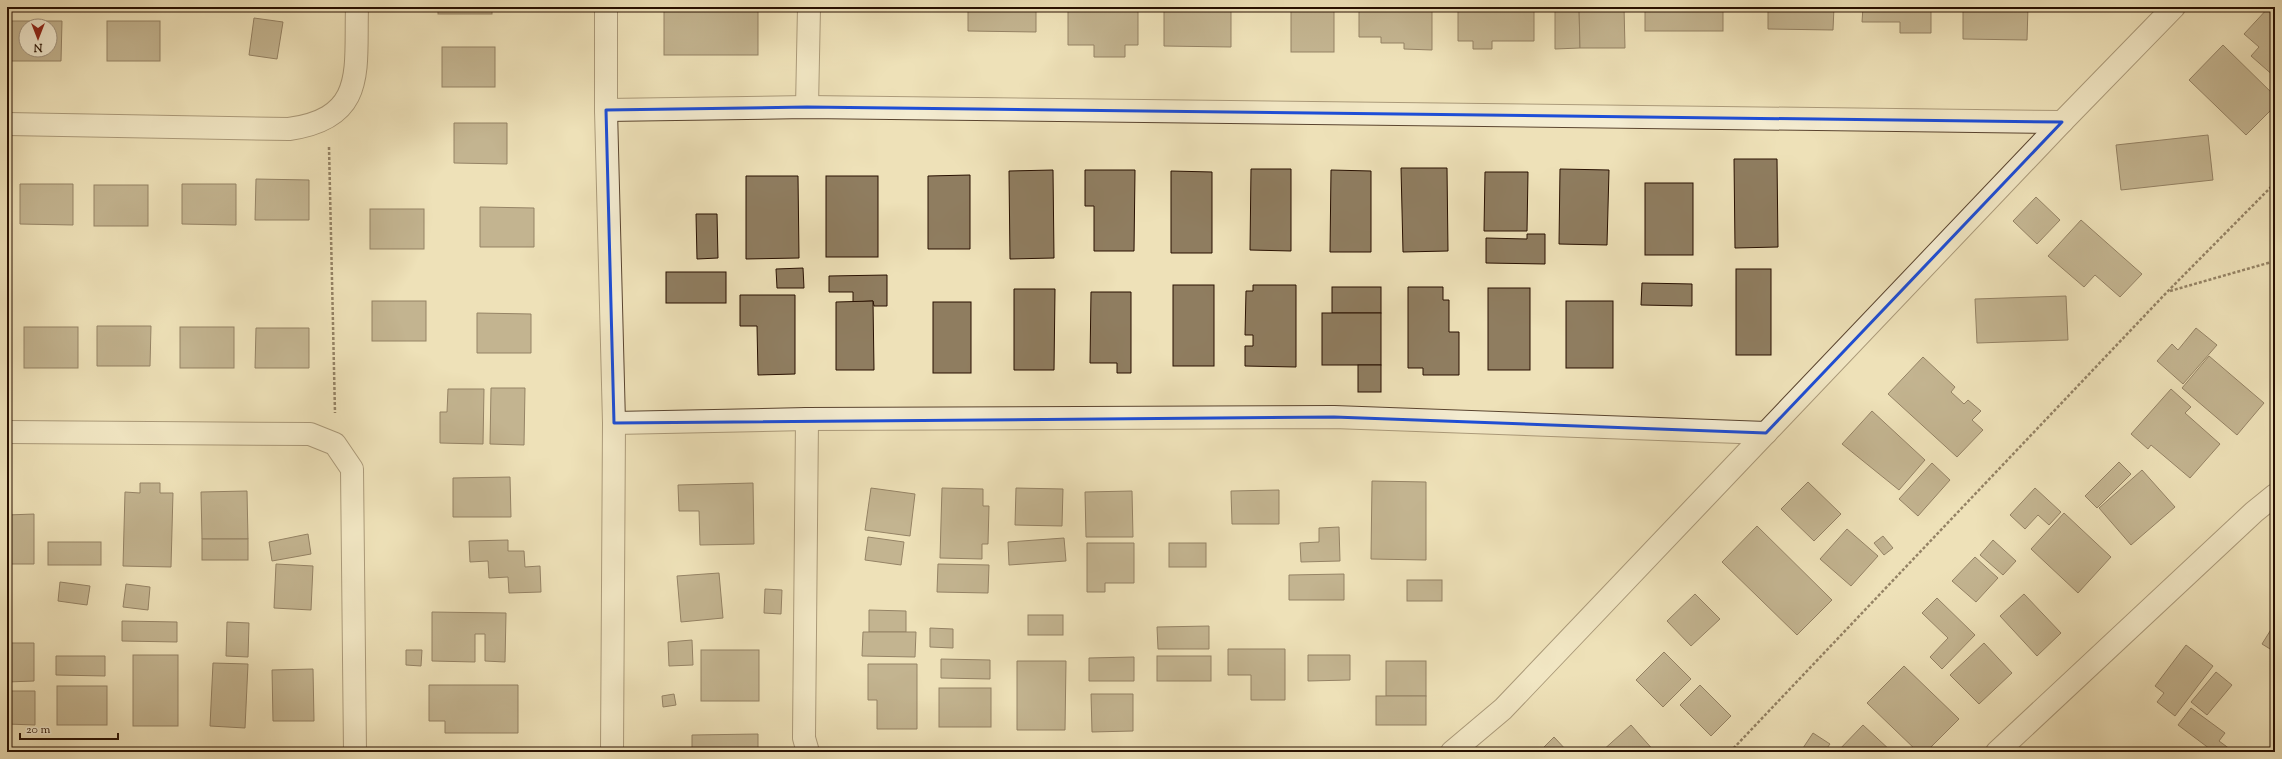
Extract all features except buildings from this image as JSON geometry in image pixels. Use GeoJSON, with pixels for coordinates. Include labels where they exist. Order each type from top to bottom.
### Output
{"type":"FeatureCollection","features":[{"type":"Feature","properties":{"kind":"street"},"geometry":{"type":"LineString","coordinates":[[7,124],[289,129],[308,126],[328,118],[345,104],[354,81],[357,7]]}},
{"type":"Feature","properties":{"kind":"street"},"geometry":{"type":"LineString","coordinates":[[606,7],[606,110],[614,423],[612,752]]}},
{"type":"Feature","properties":{"kind":"street"},"geometry":{"type":"LineString","coordinates":[[807,107],[809,7]]}},
{"type":"Feature","properties":{"kind":"street"},"geometry":{"type":"LineString","coordinates":[[1452,752],[1503,709],[2062,122],[2174,7]]}},
{"type":"Feature","properties":{"kind":"street"},"geometry":{"type":"LineString","coordinates":[[606,110],[807,107],[2062,122]]}},
{"type":"Feature","properties":{"kind":"street"},"geometry":{"type":"LineString","coordinates":[[614,423],[807,419],[1334,416],[1766,433]]}},
{"type":"Feature","properties":{"kind":"street"},"geometry":{"type":"LineString","coordinates":[[807,419],[804,738],[808,752]]}},
{"type":"Feature","properties":{"kind":"street"},"geometry":{"type":"LineString","coordinates":[[7,432],[310,434],[335,444],[352,469],[355,752]]}},
{"type":"Feature","properties":{"kind":"street"},"geometry":{"type":"LineString","coordinates":[[1997,752],[2248,518],[2275,495]]}},
{"type":"Feature","properties":{"kind":"path"},"geometry":{"type":"LineString","coordinates":[[328,118],[335,444]]}},
{"type":"Feature","properties":{"kind":"path"},"geometry":{"type":"LineString","coordinates":[[1730,752],[2168,291],[2275,183]]}},
{"type":"Feature","properties":{"kind":"path"},"geometry":{"type":"LineString","coordinates":[[2168,291],[2275,261]]}},
{"type":"Feature","properties":{"kind":"highlighted area"},"geometry":{"type":"Polygon","coordinates":[[[807,107],[2062,122],[1766,433],[1334,417],[614,423],[606,110],[807,107]]]}}]}
